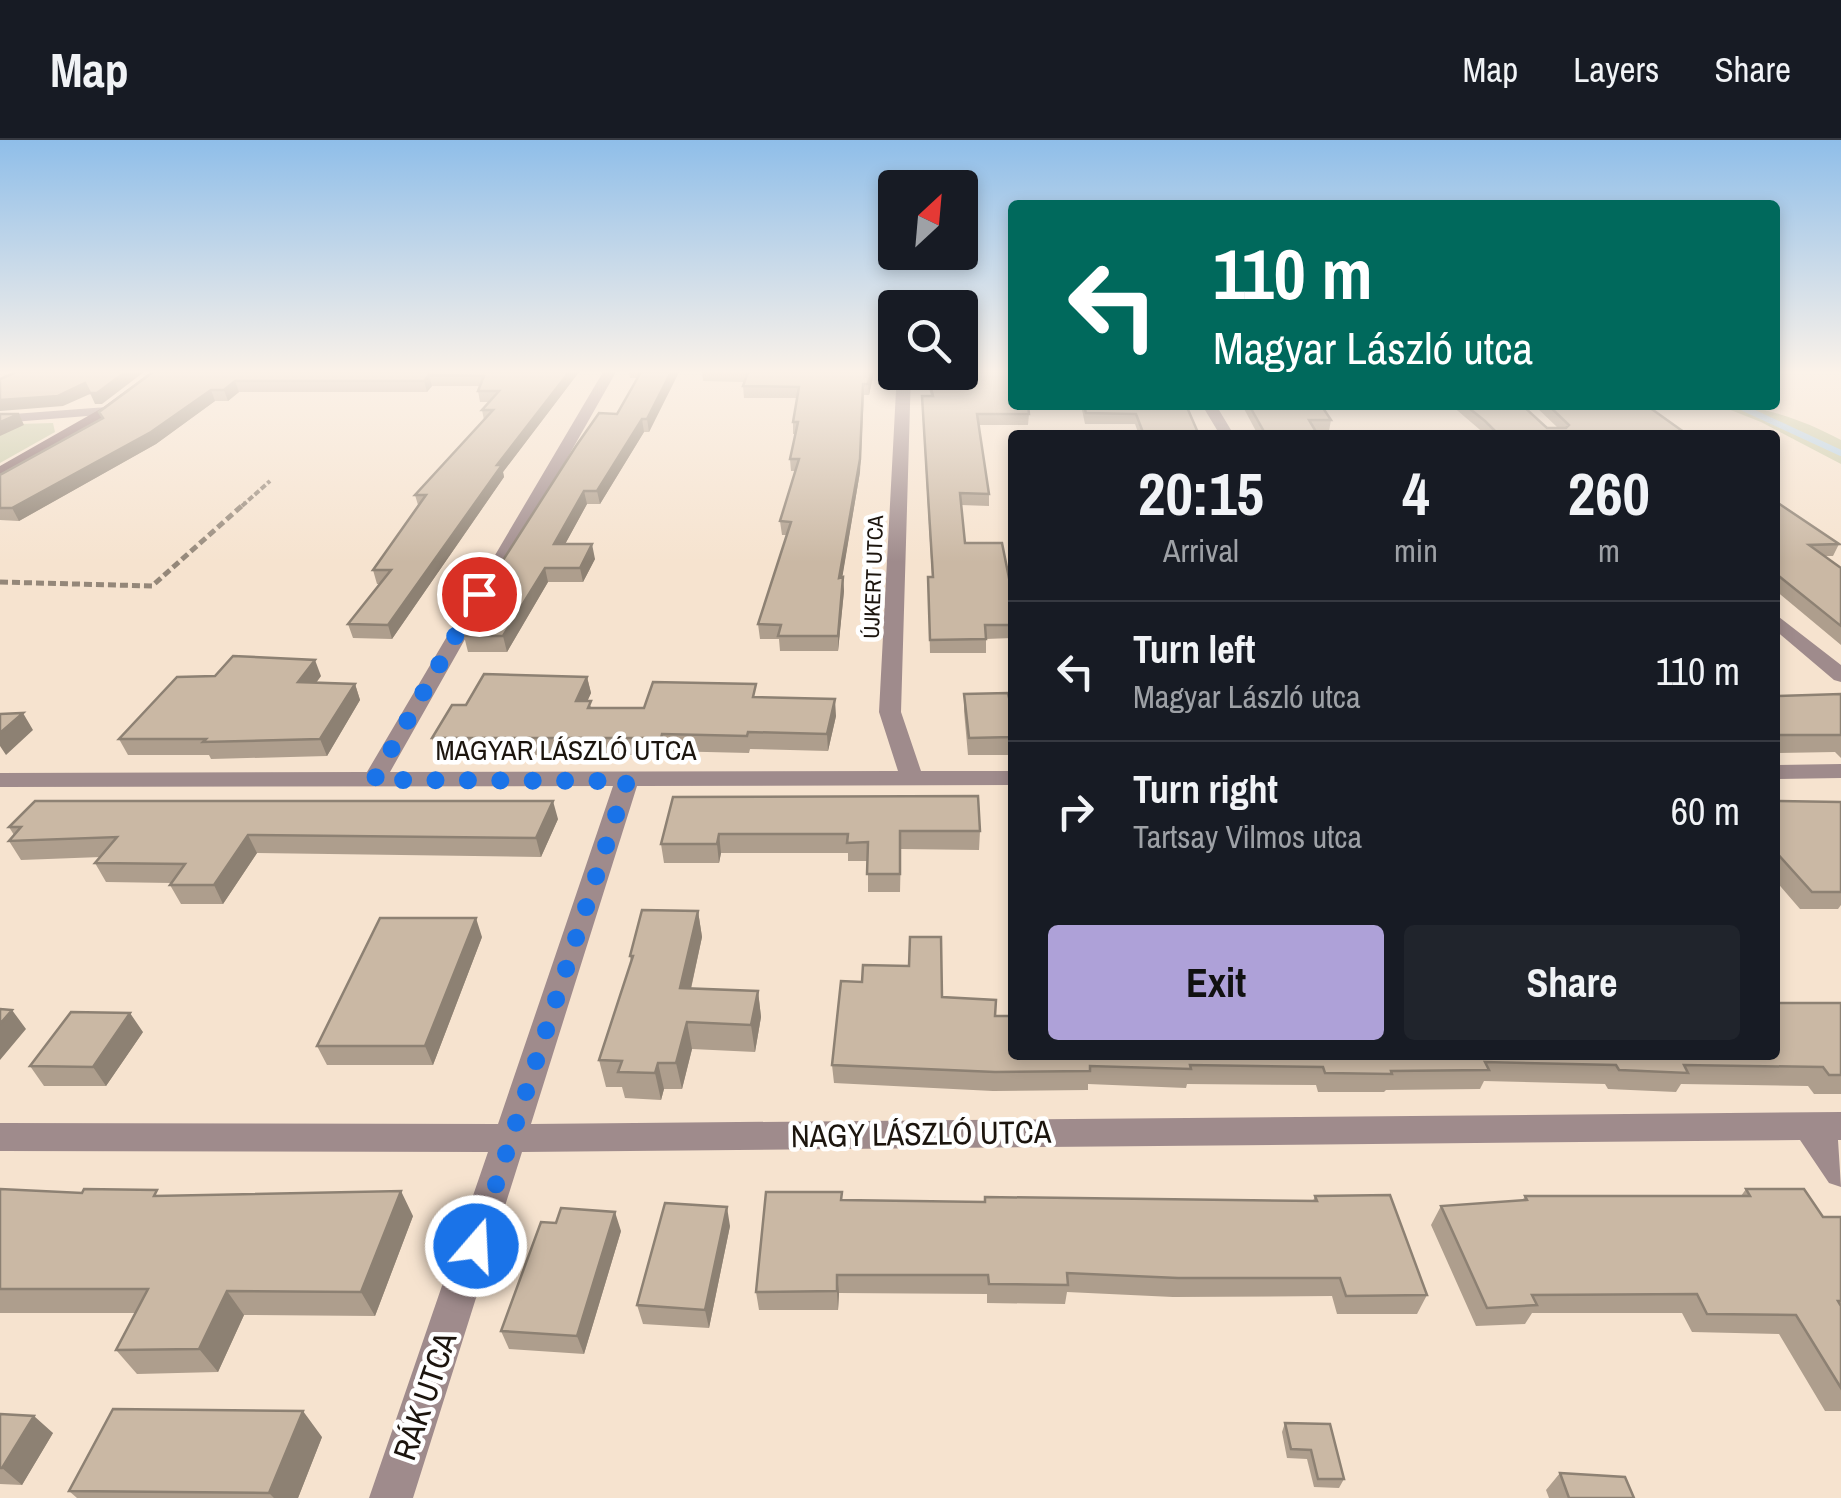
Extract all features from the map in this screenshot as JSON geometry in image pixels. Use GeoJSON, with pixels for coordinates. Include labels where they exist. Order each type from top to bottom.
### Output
{"type":"FeatureCollection","features":[{"type":"Feature","properties":{"kind":"main road"},"geometry":{"type":"LineString","coordinates":[[0,474],[66,435]]}},
{"type":"Feature","properties":{"kind":"street"},"geometry":{"type":"LineString","coordinates":[[374,780],[573,435]]}},
{"type":"Feature","properties":{"kind":"street","name":"ÚJKERT UTCA"},"geometry":{"type":"LineString","coordinates":[[901,435],[890,712],[912,779]]}},
{"type":"Feature","properties":{"kind":"street"},"geometry":{"type":"LineString","coordinates":[[1780,624],[1841,676]]}},
{"type":"Feature","properties":{"kind":"street"},"geometry":{"type":"LineString","coordinates":[[1780,772],[1841,771]]}},
{"type":"Feature","properties":{"kind":"street","name":"MAGYAR LÁSZLÓ UTCA"},"geometry":{"type":"LineString","coordinates":[[3,783],[1008,778]]}},
{"type":"Feature","properties":{"kind":"street","name":"RÁK UTCA"},"geometry":{"type":"LineString","coordinates":[[391,1498],[627,781]]}},
{"type":"Feature","properties":{"kind":"street"},"geometry":{"type":"LineString","coordinates":[[1825,1126],[1841,1172]]}},
{"type":"Feature","properties":{"kind":"street","name":"NAGY LÁSZLÓ UTCA"},"geometry":{"type":"LineString","coordinates":[[0,1137],[512,1138],[1825,1126]]}},
{"type":"Feature","properties":{"kind":"path"},"geometry":{"type":"LineString","coordinates":[[0,582],[152,586],[270,481]]}},
{"type":"Feature","properties":{"kind":"green space"},"geometry":{"type":"Polygon","coordinates":[[[0,435],[49,435],[0,463],[0,435]]]}},
{"type":"Feature","properties":{"kind":"green space"},"geometry":{"type":"Polygon","coordinates":[[[1786,435],[1832,435],[1841,440],[1841,464],[1786,435]]]}},
{"type":"Feature","properties":{"kind":"building"},"geometry":{"type":"Polygon","coordinates":[[[72,435],[145,435],[12,508],[0,508],[0,475],[72,435]]]}},
{"type":"Feature","properties":{"kind":"building"},"geometry":{"type":"Polygon","coordinates":[[[470,435],[520,435],[388,625],[348,624],[391,570],[373,570],[426,495],[415,495],[470,435]]]}},
{"type":"Feature","properties":{"kind":"building"},"geometry":{"type":"Polygon","coordinates":[[[583,435],[632,435],[597,491],[584,491],[554,544],[592,544],[580,568],[545,568],[503,636],[464,636],[506,568],[498,568],[583,435]]]}},
{"type":"Feature","properties":{"kind":"building"},"geometry":{"type":"Polygon","coordinates":[[[795,435],[861,435],[839,578],[843,577],[838,636],[778,636],[781,625],[758,624],[791,522],[780,521],[799,459],[790,459],[795,435]]]}},
{"type":"Feature","properties":{"kind":"building"},"geometry":{"type":"Polygon","coordinates":[[[924,435],[980,435],[989,494],[960,493],[965,543],[1002,543],[1008,573],[1008,625],[985,625],[986,639],[930,640],[928,577],[933,577],[924,435]]]}},
{"type":"Feature","properties":{"kind":"building"},"geometry":{"type":"Polygon","coordinates":[[[1780,504],[1839,544],[1809,545],[1841,568],[1841,626],[1780,577],[1780,504]]]}},
{"type":"Feature","properties":{"kind":"building"},"geometry":{"type":"Polygon","coordinates":[[[233,656],[315,660],[298,682],[355,684],[320,739],[119,739],[177,677],[215,676],[233,656]]]}},
{"type":"Feature","properties":{"kind":"building"},"geometry":{"type":"Polygon","coordinates":[[[484,674],[587,677],[576,701],[591,701],[588,708],[644,708],[653,682],[756,684],[753,697],[835,699],[827,734],[432,738],[452,705],[466,705],[484,674]]]}},
{"type":"Feature","properties":{"kind":"building"},"geometry":{"type":"Polygon","coordinates":[[[1008,693],[1008,737],[969,738],[964,694],[1008,693]]]}},
{"type":"Feature","properties":{"kind":"building"},"geometry":{"type":"Polygon","coordinates":[[[1841,694],[1841,735],[1780,735],[1780,696],[1841,694]]]}},
{"type":"Feature","properties":{"kind":"building"},"geometry":{"type":"Polygon","coordinates":[[[23,713],[0,733],[0,714],[23,713]]]}},
{"type":"Feature","properties":{"kind":"building"},"geometry":{"type":"Polygon","coordinates":[[[978,796],[980,831],[900,831],[900,874],[867,874],[868,842],[847,843],[848,834],[719,834],[717,844],[661,844],[673,797],[978,796]]]}},
{"type":"Feature","properties":{"kind":"building"},"geometry":{"type":"Polygon","coordinates":[[[35,801],[553,801],[536,838],[248,835],[214,885],[170,885],[185,864],[95,863],[117,837],[9,841],[21,827],[9,827],[35,801]]]}},
{"type":"Feature","properties":{"kind":"building"},"geometry":{"type":"Polygon","coordinates":[[[1780,801],[1841,802],[1841,892],[1812,892],[1780,857],[1780,801]]]}},
{"type":"Feature","properties":{"kind":"building"},"geometry":{"type":"Polygon","coordinates":[[[642,910],[698,911],[680,988],[758,991],[751,1025],[687,1022],[676,1063],[658,1063],[655,1073],[618,1072],[622,1061],[599,1060],[633,956],[642,910]]]}},
{"type":"Feature","properties":{"kind":"building"},"geometry":{"type":"Polygon","coordinates":[[[380,918],[476,918],[425,1046],[317,1046],[380,918]]]}},
{"type":"Feature","properties":{"kind":"building"},"geometry":{"type":"Polygon","coordinates":[[[910,937],[941,937],[942,997],[996,1000],[995,1016],[1008,1016],[1008,1060],[1780,1060],[1780,1003],[1841,1003],[1841,1075],[1829,1075],[1823,1067],[1684,1065],[1688,1073],[1619,1070],[1616,1065],[1485,1062],[1489,1070],[1391,1071],[1392,1074],[1325,1073],[1323,1067],[1090,1066],[1090,1071],[995,1072],[832,1065],[841,981],[862,982],[863,965],[909,966],[910,937]]]}},
{"type":"Feature","properties":{"kind":"building"},"geometry":{"type":"Polygon","coordinates":[[[0,1009],[12,1010],[0,1024],[0,1009]]]}},
{"type":"Feature","properties":{"kind":"building"},"geometry":{"type":"Polygon","coordinates":[[[71,1012],[130,1013],[93,1067],[30,1066],[71,1012]]]}},
{"type":"Feature","properties":{"kind":"building"},"geometry":{"type":"Polygon","coordinates":[[[0,1189],[82,1193],[84,1189],[157,1190],[154,1196],[401,1191],[361,1292],[227,1291],[199,1349],[116,1350],[148,1289],[0,1289],[0,1189]]]}},
{"type":"Feature","properties":{"kind":"building"},"geometry":{"type":"Polygon","coordinates":[[[1746,1189],[1804,1189],[1823,1217],[1841,1217],[1841,1388],[1796,1315],[1707,1314],[1697,1294],[1532,1295],[1537,1305],[1487,1308],[1441,1206],[1527,1200],[1525,1196],[1750,1196],[1746,1189]]]}},
{"type":"Feature","properties":{"kind":"building"},"geometry":{"type":"Polygon","coordinates":[[[766,1192],[842,1192],[841,1200],[985,1202],[985,1197],[1317,1201],[1315,1196],[1390,1195],[1427,1295],[1346,1296],[1340,1278],[1067,1273],[1068,1285],[989,1284],[988,1275],[837,1275],[837,1291],[756,1292],[766,1192]]]}},
{"type":"Feature","properties":{"kind":"building"},"geometry":{"type":"Polygon","coordinates":[[[665,1203],[727,1207],[705,1310],[637,1305],[665,1203]]]}},
{"type":"Feature","properties":{"kind":"building"},"geometry":{"type":"Polygon","coordinates":[[[561,1208],[615,1212],[577,1336],[501,1331],[541,1222],[556,1223],[561,1208]]]}},
{"type":"Feature","properties":{"kind":"building"},"geometry":{"type":"Polygon","coordinates":[[[113,1409],[303,1411],[269,1493],[69,1491],[113,1409]]]}},
{"type":"Feature","properties":{"kind":"building"},"geometry":{"type":"Polygon","coordinates":[[[0,1414],[34,1416],[2,1468],[0,1468],[0,1414]]]}},
{"type":"Feature","properties":{"kind":"building"},"geometry":{"type":"Polygon","coordinates":[[[1285,1423],[1330,1424],[1344,1479],[1318,1479],[1311,1450],[1291,1449],[1285,1423]]]}},
{"type":"Feature","properties":{"kind":"building"},"geometry":{"type":"Polygon","coordinates":[[[1560,1473],[1625,1477],[1634,1498],[1569,1498],[1560,1473]]]}},
{"type":"Feature","properties":{"kind":"waterway"},"geometry":{"type":"LineString","coordinates":[[1803,435],[1841,453]]}},
{"type":"Feature","properties":{"kind":"route"},"geometry":{"type":"LineString","coordinates":[[476,1246],[627,781],[374,780],[479,594]]}}]}
